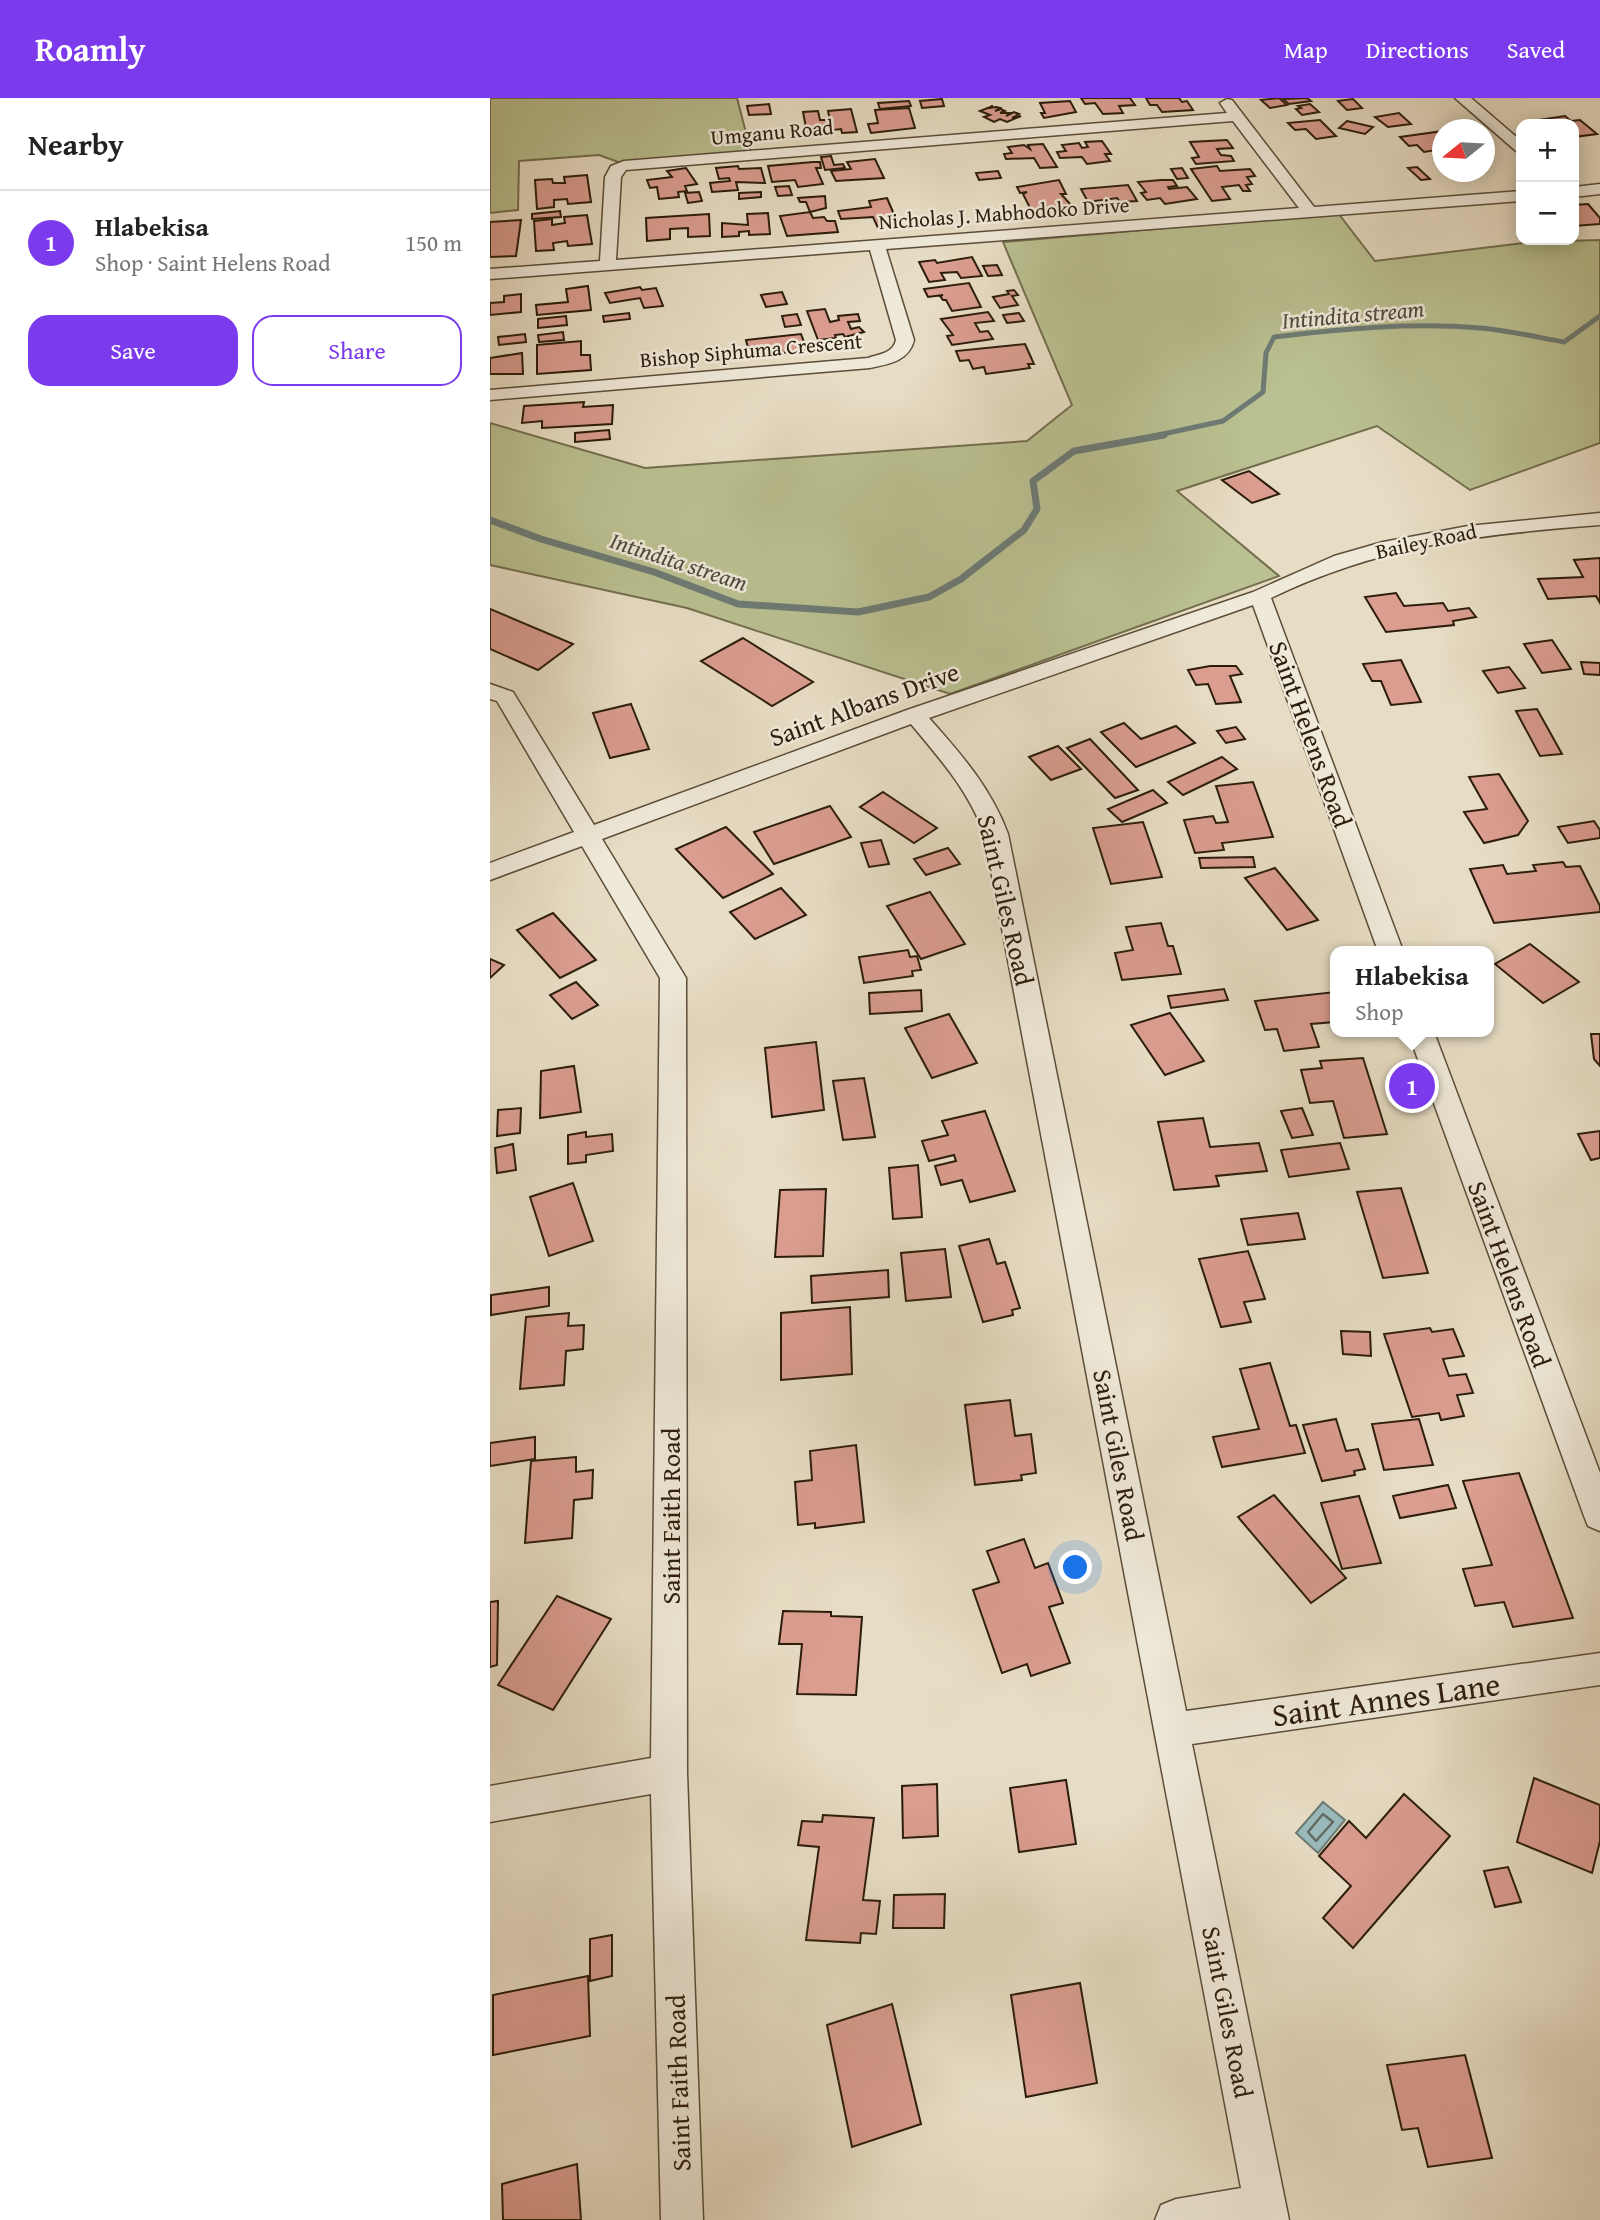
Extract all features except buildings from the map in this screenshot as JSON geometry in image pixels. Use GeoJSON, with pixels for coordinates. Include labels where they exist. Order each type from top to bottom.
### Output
{"type":"FeatureCollection","features":[{"type":"Feature","properties":{"kind":"street"},"geometry":{"type":"LineString","coordinates":[[1223,98],[1309,211]]}},
{"type":"Feature","properties":{"kind":"street"},"geometry":{"type":"LineString","coordinates":[[1462,98],[1516,144]]}},
{"type":"Feature","properties":{"kind":"street","name":"Umganu Road"},"geometry":{"type":"LineString","coordinates":[[608,265],[613,177],[616,169],[624,166],[1237,116]]}},
{"type":"Feature","properties":{"kind":"street"},"geometry":{"type":"LineString","coordinates":[[1579,191],[1600,189]]}},
{"type":"Feature","properties":{"kind":"street","name":"Nicholas J. Mabhodoko Drive"},"geometry":{"type":"LineString","coordinates":[[490,274],[1516,196]]}},
{"type":"Feature","properties":{"kind":"street","name":"Bishop Siphuma Crescent"},"geometry":{"type":"LineString","coordinates":[[490,395],[870,363],[886,359],[903,348],[905,340],[876,244]]}},
{"type":"Feature","properties":{"kind":"street","name":"Bailey Road"},"geometry":{"type":"LineString","coordinates":[[1260,596],[1298,576],[1404,543],[1463,530],[1600,519]]}},
{"type":"Feature","properties":{"kind":"street","name":"Saint Albans Drive"},"geometry":{"type":"LineString","coordinates":[[490,872],[915,715],[1260,596]]}},
{"type":"Feature","properties":{"kind":"street","name":"Saint Helens Road"},"geometry":{"type":"LineString","coordinates":[[1260,596],[1389,946]]}},
{"type":"Feature","properties":{"kind":"street","name":"Saint Faith Road"},"geometry":{"type":"LineString","coordinates":[[490,691],[505,697],[673,978],[669,1773],[682,2220]]}},
{"type":"Feature","properties":{"kind":"street","name":"Saint Giles Road"},"geometry":{"type":"LineString","coordinates":[[915,715],[973,785],[990,813],[996,834],[1267,2212]]}},
{"type":"Feature","properties":{"kind":"street","name":"Saint Helens Road"},"geometry":{"type":"LineString","coordinates":[[1423,1037],[1600,1517]]}},
{"type":"Feature","properties":{"kind":"street","name":"Saint Annes Lane"},"geometry":{"type":"LineString","coordinates":[[1172,1730],[1600,1669]]}},
{"type":"Feature","properties":{"kind":"street"},"geometry":{"type":"LineString","coordinates":[[490,1804],[669,1773]]}},
{"type":"Feature","properties":{"kind":"street"},"geometry":{"type":"LineString","coordinates":[[1176,2220],[1267,2212]]}},
{"type":"Feature","properties":{"kind":"green space"},"geometry":{"type":"Polygon","coordinates":[[[490,98],[737,98],[751,152],[621,163],[599,155],[519,161],[518,210],[490,213],[490,98]]]}},
{"type":"Feature","properties":{"kind":"green space"},"geometry":{"type":"Polygon","coordinates":[[[1338,213],[1375,261],[1516,244],[1579,245],[1579,241],[1600,240],[1600,443],[1470,490],[1377,426],[1177,491],[1279,576],[950,694],[687,608],[490,565],[490,423],[645,468],[1027,441],[1072,405],[1003,242],[1338,213]]]}},
{"type":"Feature","properties":{"kind":"water"},"geometry":{"type":"Polygon","coordinates":[[[1323,1802],[1345,1820],[1318,1853],[1296,1833],[1323,1802]]]}},
{"type":"Feature","properties":{"kind":"waterway","name":"Intindita stream"},"geometry":{"type":"LineString","coordinates":[[1154,436],[1223,421],[1263,392],[1266,353],[1274,337],[1351,329],[1453,326],[1511,332],[1564,342],[1600,316]]}},
{"type":"Feature","properties":{"kind":"waterway","name":"Intindita stream"},"geometry":{"type":"LineString","coordinates":[[490,520],[541,539],[654,572],[738,604],[858,612],[929,597],[961,579],[1024,530],[1037,509],[1033,481],[1074,451],[1164,435]]}},
{"type":"Feature","properties":{"kind":"place","name":"Hlabekisa"},"geometry":{"type":"Point","coordinates":[1412,1086]}}]}
